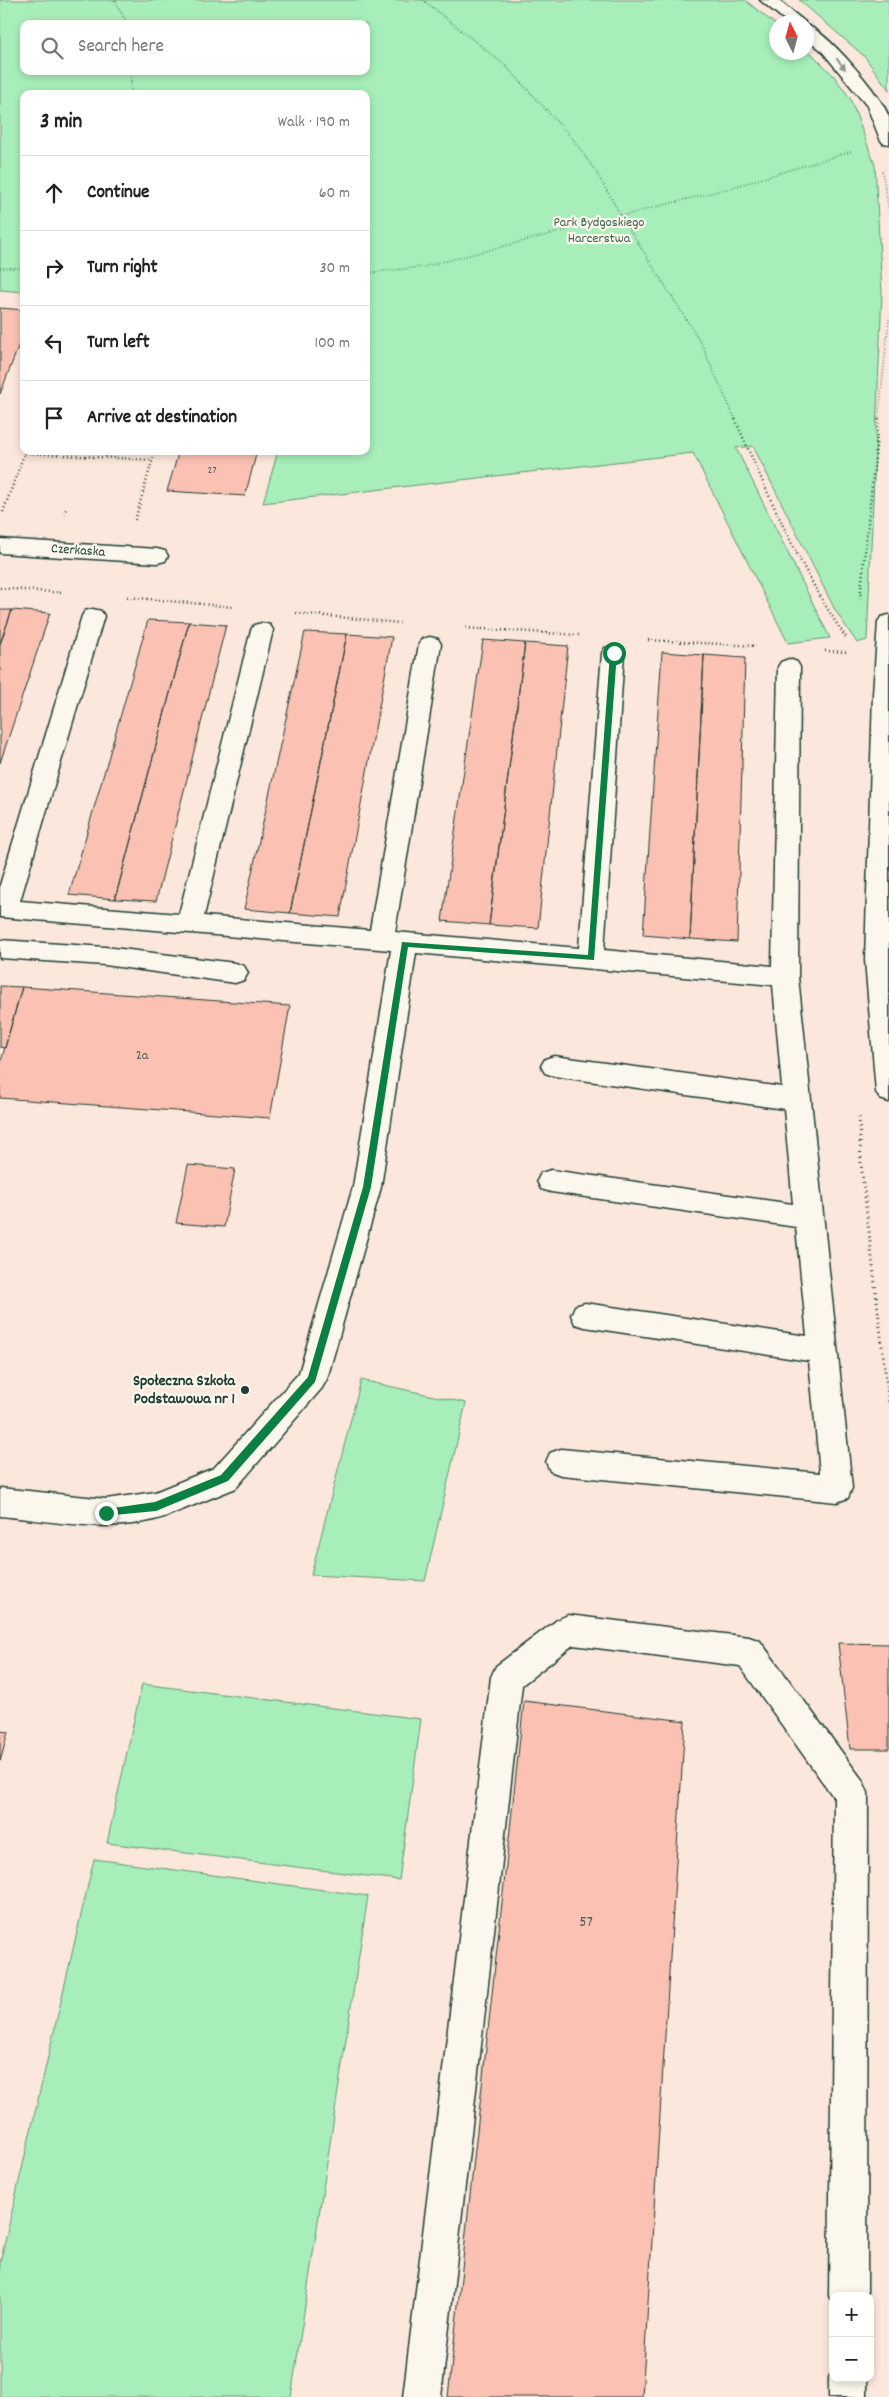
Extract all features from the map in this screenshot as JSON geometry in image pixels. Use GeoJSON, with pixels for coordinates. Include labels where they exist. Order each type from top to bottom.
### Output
{"type":"FeatureCollection","features":[{"type":"Feature","properties":{"kind":"street"},"geometry":{"type":"LineString","coordinates":[[768,0],[788,15]]}},
{"type":"Feature","properties":{"kind":"street"},"geometry":{"type":"LineString","coordinates":[[814,36],[827,46],[875,105],[889,139]]}},
{"type":"Feature","properties":{"kind":"street","name":"Czerkaska"},"geometry":{"type":"LineString","coordinates":[[0,546],[157,556]]}},
{"type":"Feature","properties":{"kind":"street"},"geometry":{"type":"LineString","coordinates":[[93,616],[3,909],[785,976]]}},
{"type":"Feature","properties":{"kind":"street"},"geometry":{"type":"LineString","coordinates":[[889,622],[884,694],[878,960],[889,1092]]}},
{"type":"Feature","properties":{"kind":"street"},"geometry":{"type":"LineString","coordinates":[[189,925],[262,630]]}},
{"type":"Feature","properties":{"kind":"street"},"geometry":{"type":"LineString","coordinates":[[0,1502],[106,1513],[156,1506],[225,1478],[312,1379],[367,1187],[393,942],[430,644]]}},
{"type":"Feature","properties":{"kind":"street"},"geometry":{"type":"LineString","coordinates":[[591,958],[614,653]]}},
{"type":"Feature","properties":{"kind":"street"},"geometry":{"type":"LineString","coordinates":[[562,1462],[837,1488],[796,1100],[785,976],[789,667]]}},
{"type":"Feature","properties":{"kind":"street"},"geometry":{"type":"LineString","coordinates":[[0,949],[105,956],[235,973]]}},
{"type":"Feature","properties":{"kind":"street"},"geometry":{"type":"LineString","coordinates":[[554,1066],[796,1100]]}},
{"type":"Feature","properties":{"kind":"street"},"geometry":{"type":"LineString","coordinates":[[551,1181],[809,1218]]}},
{"type":"Feature","properties":{"kind":"street"},"geometry":{"type":"LineString","coordinates":[[585,1315],[823,1351]]}},
{"type":"Feature","properties":{"kind":"street"},"geometry":{"type":"LineString","coordinates":[[422,2397],[507,1677],[568,1630],[749,1652],[851,1793],[848,2292]]}},
{"type":"Feature","properties":{"kind":"street"},"geometry":{"type":"LineString","coordinates":[[848,2382],[848,2397]]}},
{"type":"Feature","properties":{"kind":"path"},"geometry":{"type":"LineString","coordinates":[[115,0],[125,20]]}},
{"type":"Feature","properties":{"kind":"path"},"geometry":{"type":"LineString","coordinates":[[424,0],[513,73],[573,140],[598,175],[620,216],[700,342],[755,464],[796,548],[830,614],[848,641]]}},
{"type":"Feature","properties":{"kind":"path"},"geometry":{"type":"LineString","coordinates":[[131,75],[131,90]]}},
{"type":"Feature","properties":{"kind":"path"},"geometry":{"type":"LineString","coordinates":[[370,274],[423,267],[730,188],[860,149]]}},
{"type":"Feature","properties":{"kind":"path"},"geometry":{"type":"LineString","coordinates":[[880,162],[889,210]]}},
{"type":"Feature","properties":{"kind":"path"},"geometry":{"type":"LineString","coordinates":[[0,268],[20,268]]}},
{"type":"Feature","properties":{"kind":"path"},"geometry":{"type":"LineString","coordinates":[[859,606],[889,319]]}},
{"type":"Feature","properties":{"kind":"path"},"geometry":{"type":"LineString","coordinates":[[3,512],[24,455]]}},
{"type":"Feature","properties":{"kind":"path"},"geometry":{"type":"LineString","coordinates":[[73,455],[152,460]]}},
{"type":"Feature","properties":{"kind":"path"},"geometry":{"type":"LineString","coordinates":[[134,524],[154,455]]}},
{"type":"Feature","properties":{"kind":"green space","name":"Park Bydgoskiego Harcerstwa"},"geometry":{"type":"Polygon","coordinates":[[[0,0],[745,0],[769,19],[769,60],[814,60],[814,56],[834,76],[850,98],[875,165],[882,293],[867,640],[857,643],[835,610],[753,446],[736,448],[830,638],[788,643],[693,453],[263,503],[277,455],[370,455],[370,90],[20,90],[20,292],[0,290],[0,0]]]}},
{"type":"Feature","properties":{"kind":"green space"},"geometry":{"type":"Polygon","coordinates":[[[799,0],[889,0],[889,90],[864,56],[799,0]]]}},
{"type":"Feature","properties":{"kind":"green space"},"geometry":{"type":"Polygon","coordinates":[[[361,1380],[466,1403],[425,1581],[311,1575],[361,1380]]]}},
{"type":"Feature","properties":{"kind":"green space"},"geometry":{"type":"Polygon","coordinates":[[[142,1684],[421,1719],[399,1880],[107,1843],[142,1684]]]}},
{"type":"Feature","properties":{"kind":"green space"},"geometry":{"type":"Polygon","coordinates":[[[94,1859],[368,1896],[291,2397],[0,2397],[0,2263],[94,1859]]]}},
{"type":"Feature","properties":{"kind":"building"},"geometry":{"type":"Polygon","coordinates":[[[0,308],[20,310],[20,342],[0,394],[0,308]]]}},
{"type":"Feature","properties":{"kind":"building"},"geometry":{"type":"Polygon","coordinates":[[[178,455],[256,455],[245,496],[167,491],[178,455]]]}},
{"type":"Feature","properties":{"kind":"building"},"geometry":{"type":"Polygon","coordinates":[[[0,610],[12,610],[0,644],[0,610]]]}},
{"type":"Feature","properties":{"kind":"building"},"geometry":{"type":"Polygon","coordinates":[[[12,610],[50,613],[0,763],[0,644],[12,610]]]}},
{"type":"Feature","properties":{"kind":"building"},"geometry":{"type":"Polygon","coordinates":[[[148,620],[189,622],[115,899],[69,895],[148,620]]]}},
{"type":"Feature","properties":{"kind":"building"},"geometry":{"type":"Polygon","coordinates":[[[189,622],[226,625],[156,901],[115,899],[189,622]]]}},
{"type":"Feature","properties":{"kind":"building"},"geometry":{"type":"Polygon","coordinates":[[[305,632],[347,634],[290,913],[244,909],[305,632]]]}},
{"type":"Feature","properties":{"kind":"building"},"geometry":{"type":"Polygon","coordinates":[[[347,634],[392,637],[340,917],[290,913],[347,634]]]}},
{"type":"Feature","properties":{"kind":"building"},"geometry":{"type":"Polygon","coordinates":[[[483,640],[525,643],[489,925],[442,921],[483,640]]]}},
{"type":"Feature","properties":{"kind":"building"},"geometry":{"type":"Polygon","coordinates":[[[525,643],[568,646],[538,928],[489,925],[525,643]]]}},
{"type":"Feature","properties":{"kind":"building"},"geometry":{"type":"Polygon","coordinates":[[[662,652],[704,655],[690,939],[643,935],[662,652]]]}},
{"type":"Feature","properties":{"kind":"building"},"geometry":{"type":"Polygon","coordinates":[[[704,655],[745,658],[737,942],[690,939],[704,655]]]}},
{"type":"Feature","properties":{"kind":"building"},"geometry":{"type":"Polygon","coordinates":[[[0,986],[22,987],[5,1048],[0,1047],[0,986]]]}},
{"type":"Feature","properties":{"kind":"building"},"geometry":{"type":"Polygon","coordinates":[[[22,987],[290,1006],[270,1118],[0,1098],[0,1065],[22,987]]]}},
{"type":"Feature","properties":{"kind":"building"},"geometry":{"type":"Polygon","coordinates":[[[188,1165],[235,1169],[224,1227],[176,1223],[188,1165]]]}},
{"type":"Feature","properties":{"kind":"building"},"geometry":{"type":"Polygon","coordinates":[[[838,1643],[889,1644],[889,1749],[850,1749],[838,1643]]]}},
{"type":"Feature","properties":{"kind":"building"},"geometry":{"type":"Polygon","coordinates":[[[524,1701],[685,1721],[642,2397],[448,2397],[524,1701]]]}},
{"type":"Feature","properties":{"kind":"building"},"geometry":{"type":"Polygon","coordinates":[[[0,1731],[8,1732],[0,1762],[0,1731]]]}},
{"type":"Feature","properties":{"kind":"place","name":"Społeczna Szkoła Podstawowa nr 1"},"geometry":{"type":"Point","coordinates":[245,1390]}},
{"type":"Feature","properties":{"kind":"route"},"geometry":{"type":"LineString","coordinates":[[106,1513],[156,1506],[225,1478],[312,1379],[367,1187],[405,944],[591,958],[614,653]]}}]}
